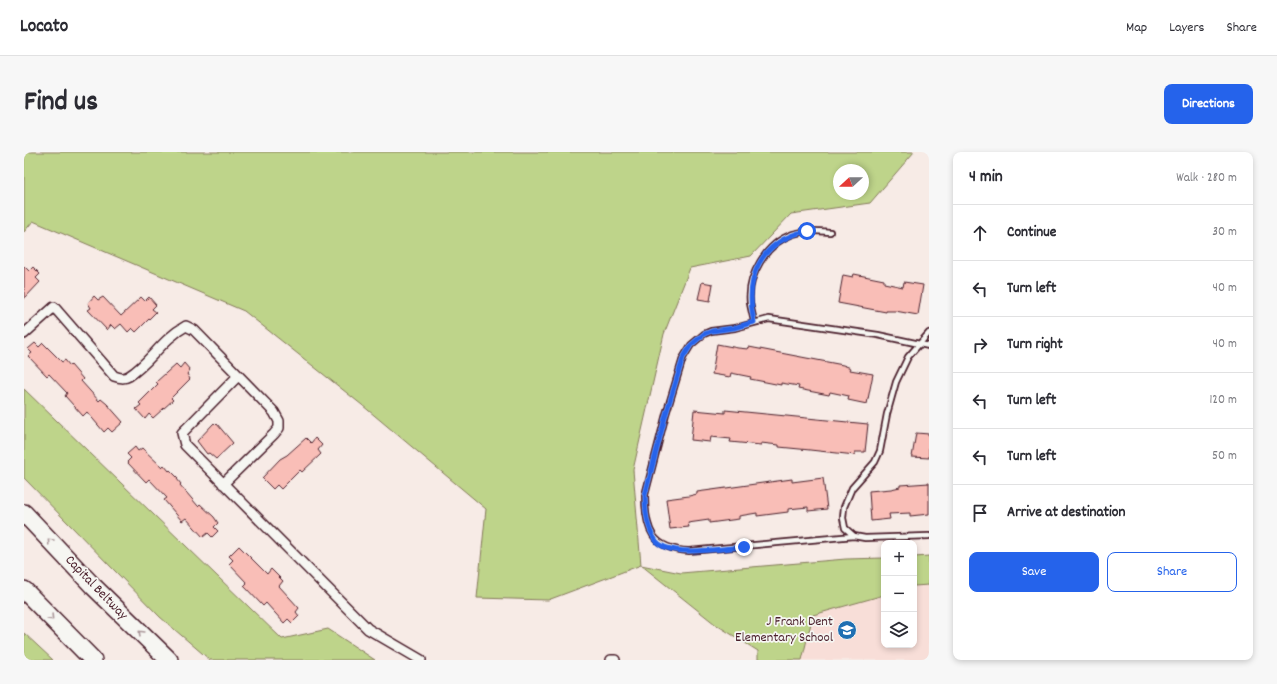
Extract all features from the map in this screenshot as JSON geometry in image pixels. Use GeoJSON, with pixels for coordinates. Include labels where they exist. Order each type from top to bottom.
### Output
{"type":"FeatureCollection","features":[{"type":"Feature","properties":{"kind":"highway","name":"Capital Beltway"},"geometry":{"type":"LineString","coordinates":[[24,513],[93,586],[169,660]]}},
{"type":"Feature","properties":{"kind":"highway"},"geometry":{"type":"LineString","coordinates":[[24,590],[93,660]]}},
{"type":"Feature","properties":{"kind":"street"},"geometry":{"type":"LineString","coordinates":[[24,334],[54,307],[114,376],[120,378],[128,377],[132,374],[173,333],[186,326],[194,330],[274,412],[279,421],[279,428],[223,484]]}},
{"type":"Feature","properties":{"kind":"street"},"geometry":{"type":"LineString","coordinates":[[238,376],[182,433],[185,445],[368,629],[421,660]]}},
{"type":"Feature","properties":{"kind":"lane"},"geometry":{"type":"LineString","coordinates":[[754,322],[750,302],[752,280],[761,259],[776,244],[792,234],[807,231],[830,232]]}},
{"type":"Feature","properties":{"kind":"lane"},"geometry":{"type":"LineString","coordinates":[[929,346],[878,335],[788,320],[769,319],[704,334],[691,345],[683,358],[666,414],[645,495],[647,518],[653,535],[658,543],[664,546],[689,551],[854,536],[865,538],[929,536]]}},
{"type":"Feature","properties":{"kind":"lane"},"geometry":{"type":"LineString","coordinates":[[854,536],[845,528],[843,518],[844,507],[852,488],[875,462],[880,451],[892,394],[908,357],[929,333]]}},
{"type":"Feature","properties":{"kind":"shaded area","name":"J Frank Dent Elementary School"},"geometry":{"type":"Polygon","coordinates":[[[929,585],[929,660],[802,660],[813,615],[881,596],[881,648],[917,648],[917,586],[929,585]]]}},
{"type":"Feature","properties":{"kind":"green space"},"geometry":{"type":"Polygon","coordinates":[[[24,152],[914,152],[870,203],[791,214],[751,256],[690,268],[664,334],[633,470],[641,565],[548,600],[477,598],[486,509],[362,405],[244,311],[33,221],[24,232],[24,152]]]}},
{"type":"Feature","properties":{"kind":"green space"},"geometry":{"type":"Polygon","coordinates":[[[24,389],[282,639],[328,629],[375,660],[210,660],[160,617],[24,478],[24,389]]]}},
{"type":"Feature","properties":{"kind":"green space"},"geometry":{"type":"Polygon","coordinates":[[[929,556],[929,585],[917,586],[917,557],[929,556]]]}},
{"type":"Feature","properties":{"kind":"green space"},"geometry":{"type":"Polygon","coordinates":[[[881,558],[881,596],[813,615],[802,660],[758,660],[758,651],[715,624],[641,565],[681,573],[846,559],[881,558]]]}},
{"type":"Feature","properties":{"kind":"green space"},"geometry":{"type":"Polygon","coordinates":[[[24,633],[53,660],[24,660],[24,633]]]}},
{"type":"Feature","properties":{"kind":"building"},"geometry":{"type":"Polygon","coordinates":[[[24,266],[29,271],[33,267],[40,274],[36,278],[40,282],[24,299],[24,266]]]}},
{"type":"Feature","properties":{"kind":"building"},"geometry":{"type":"Polygon","coordinates":[[[854,274],[884,280],[884,283],[903,287],[904,282],[923,285],[918,315],[895,311],[886,312],[838,303],[843,275],[853,277],[854,274]]]}},
{"type":"Feature","properties":{"kind":"building"},"geometry":{"type":"Polygon","coordinates":[[[702,282],[713,284],[710,301],[698,299],[702,282]]]}},
{"type":"Feature","properties":{"kind":"building"},"geometry":{"type":"Polygon","coordinates":[[[94,296],[98,300],[103,297],[121,316],[141,297],[145,301],[149,297],[156,305],[152,309],[156,312],[136,332],[132,328],[128,332],[121,324],[115,329],[111,325],[107,330],[88,310],[91,308],[88,303],[94,296]]]}},
{"type":"Feature","properties":{"kind":"building"},"geometry":{"type":"Polygon","coordinates":[[[35,343],[39,347],[43,343],[62,362],[65,360],[70,366],[71,365],[83,379],[81,381],[99,401],[101,399],[107,404],[123,422],[112,432],[108,428],[104,432],[87,412],[83,416],[65,396],[67,393],[49,374],[47,376],[28,356],[32,353],[28,349],[35,343]]]}},
{"type":"Feature","properties":{"kind":"building"},"geometry":{"type":"Polygon","coordinates":[[[717,344],[748,349],[749,347],[843,365],[851,368],[850,370],[873,374],[867,404],[848,400],[849,396],[830,392],[829,395],[798,389],[799,386],[781,383],[781,385],[750,379],[751,377],[731,373],[730,377],[712,374],[717,344]]]}},
{"type":"Feature","properties":{"kind":"building"},"geometry":{"type":"Polygon","coordinates":[[[184,363],[190,370],[187,374],[190,379],[171,398],[173,400],[153,418],[149,414],[145,419],[136,409],[141,405],[139,403],[158,384],[156,382],[176,364],[180,368],[184,363]]]}},
{"type":"Feature","properties":{"kind":"building"},"geometry":{"type":"Polygon","coordinates":[[[694,410],[725,413],[725,410],[868,424],[865,452],[855,452],[855,455],[779,447],[779,445],[761,443],[761,445],[730,442],[731,439],[711,437],[710,442],[691,440],[694,410]]]}},
{"type":"Feature","properties":{"kind":"building"},"geometry":{"type":"Polygon","coordinates":[[[214,423],[216,425],[217,424],[233,443],[216,459],[209,453],[207,454],[197,441],[214,423]]]}},
{"type":"Feature","properties":{"kind":"building"},"geometry":{"type":"Polygon","coordinates":[[[916,433],[929,434],[929,458],[912,457],[916,433]]]}},
{"type":"Feature","properties":{"kind":"building"},"geometry":{"type":"Polygon","coordinates":[[[306,438],[311,443],[315,438],[322,445],[318,450],[321,454],[302,472],[300,470],[281,489],[277,485],[273,489],[262,478],[280,459],[287,455],[306,438]]]}},
{"type":"Feature","properties":{"kind":"building"},"geometry":{"type":"Polygon","coordinates":[[[135,447],[138,451],[142,448],[162,467],[164,465],[169,471],[170,470],[178,478],[177,479],[181,484],[180,485],[198,506],[200,504],[214,517],[218,523],[214,527],[218,531],[212,537],[208,533],[203,537],[186,518],[182,521],[164,500],[167,498],[149,479],[146,482],[127,462],[131,458],[127,454],[135,447]]]}},
{"type":"Feature","properties":{"kind":"building"},"geometry":{"type":"Polygon","coordinates":[[[823,478],[827,509],[808,511],[808,507],[788,509],[788,512],[757,516],[757,513],[739,516],[739,519],[709,523],[709,520],[688,523],[689,527],[670,529],[666,499],[689,496],[697,494],[697,492],[792,479],[792,482],[823,478]]]}},
{"type":"Feature","properties":{"kind":"building"},"geometry":{"type":"Polygon","coordinates":[[[929,483],[929,514],[910,516],[910,513],[889,514],[890,519],[871,521],[869,491],[891,489],[900,487],[900,485],[929,483]]]}},
{"type":"Feature","properties":{"kind":"building"},"geometry":{"type":"Polygon","coordinates":[[[239,546],[267,574],[271,569],[283,581],[279,586],[299,608],[296,612],[299,616],[292,623],[288,619],[284,623],[266,603],[263,606],[244,586],[247,583],[229,564],[233,560],[229,556],[239,546]]]}},
{"type":"Feature","properties":{"kind":"place","name":"J Frank Dent Elementary School"},"geometry":{"type":"Point","coordinates":[847,630]}},
{"type":"Feature","properties":{"kind":"route"},"geometry":{"type":"LineString","coordinates":[[744,547],[680,551],[658,543],[653,535],[647,518],[645,509],[645,495],[666,414],[683,358],[691,345],[704,334],[754,322],[750,302],[752,280],[761,259],[776,244],[792,234],[807,231]]}}]}
